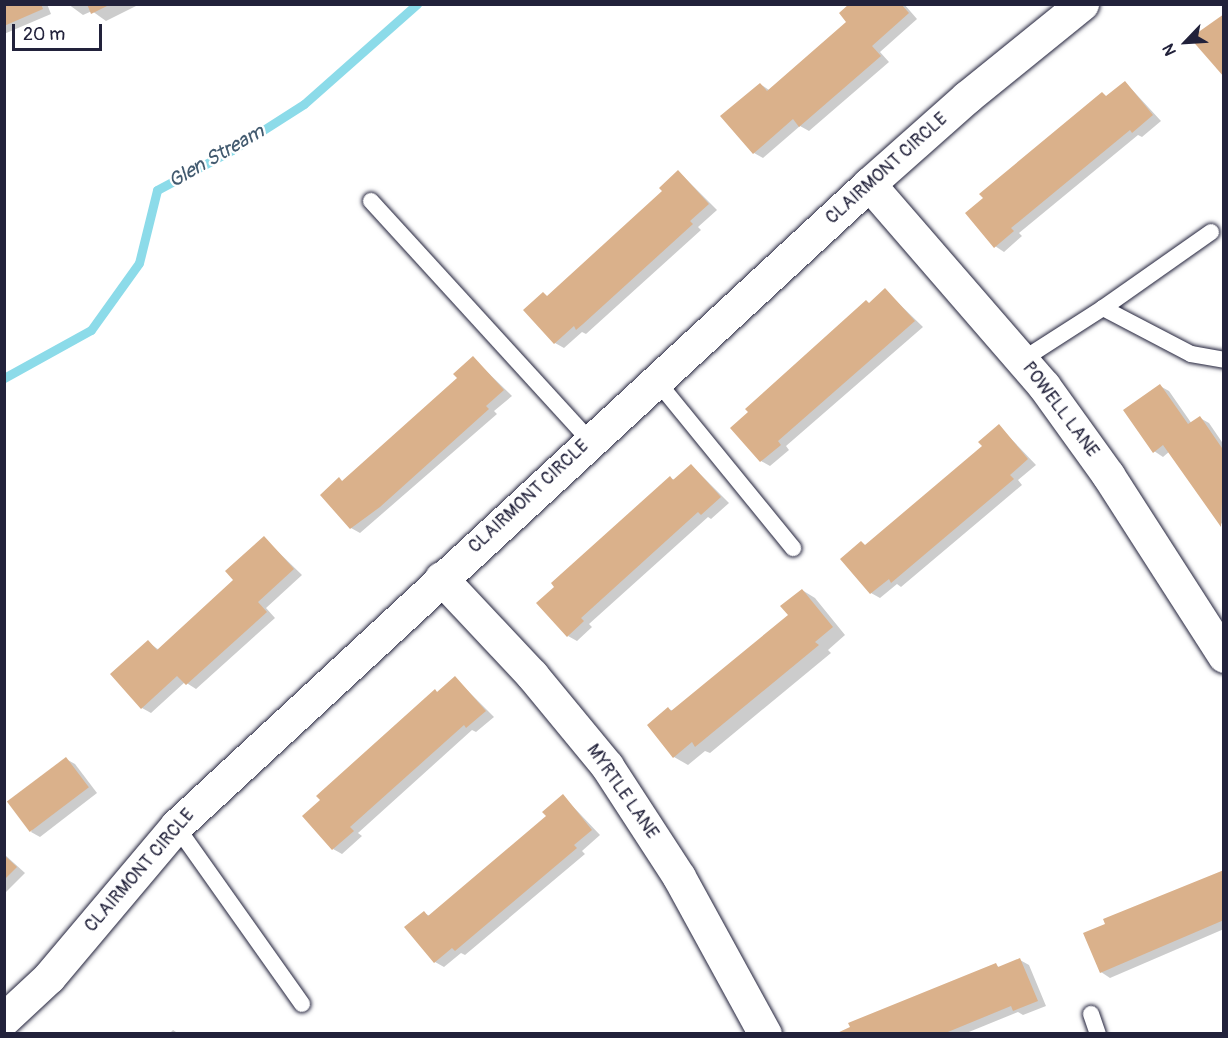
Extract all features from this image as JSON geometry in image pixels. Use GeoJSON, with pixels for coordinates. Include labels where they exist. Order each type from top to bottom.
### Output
{"type":"FeatureCollection","features":[{"type":"Feature","properties":{"kind":"street","name":"CLAIRMONT CIRCLE"},"geometry":{"type":"LineString","coordinates":[[4,1019],[49,977],[176,826],[441,578],[869,184],[967,97],[1082,4]]}},
{"type":"Feature","properties":{"kind":"street","name":"POWELL LANE"},"geometry":{"type":"LineString","coordinates":[[869,184],[1022,360],[1108,475],[1224,656]]}},
{"type":"Feature","properties":{"kind":"street","name":"MYRTLE LANE"},"geometry":{"type":"LineString","coordinates":[[441,578],[532,675],[607,766],[680,877],[765,1034]]}},
{"type":"Feature","properties":{"kind":"lane"},"geometry":{"type":"LineString","coordinates":[[371,201],[590,441]]}},
{"type":"Feature","properties":{"kind":"lane"},"geometry":{"type":"LineString","coordinates":[[1022,360],[1102,308],[1211,232]]}},
{"type":"Feature","properties":{"kind":"lane"},"geometry":{"type":"LineString","coordinates":[[1102,308],[1191,354],[1224,360]]}},
{"type":"Feature","properties":{"kind":"lane"},"geometry":{"type":"LineString","coordinates":[[656,380],[793,548]]}},
{"type":"Feature","properties":{"kind":"lane"},"geometry":{"type":"LineString","coordinates":[[176,826],[302,1004]]}},
{"type":"Feature","properties":{"kind":"lane"},"geometry":{"type":"LineString","coordinates":[[1091,1014],[1098,1034]]}},
{"type":"Feature","properties":{"kind":"building"},"geometry":{"type":"Polygon","coordinates":[[[4,4],[41,4],[43,9],[4,26],[4,4]]]}},
{"type":"Feature","properties":{"kind":"building"},"geometry":{"type":"Polygon","coordinates":[[[87,4],[111,4],[91,14],[87,4]]]}},
{"type":"Feature","properties":{"kind":"building"},"geometry":{"type":"Polygon","coordinates":[[[849,4],[901,4],[909,13],[872,46],[881,56],[799,127],[793,119],[753,154],[720,116],[760,83],[767,91],[846,22],[839,13],[849,4]]]}},
{"type":"Feature","properties":{"kind":"building"},"geometry":{"type":"Polygon","coordinates":[[[1224,14],[1224,77],[1190,38],[1224,14]]]}},
{"type":"Feature","properties":{"kind":"building"},"geometry":{"type":"Polygon","coordinates":[[[1125,81],[1153,115],[1132,133],[1130,130],[1011,228],[1014,231],[994,248],[965,213],[983,198],[979,194],[1102,92],[1106,96],[1125,81]]]}},
{"type":"Feature","properties":{"kind":"building"},"geometry":{"type":"Polygon","coordinates":[[[678,170],[709,204],[690,221],[693,224],[583,324],[576,330],[574,326],[554,344],[523,310],[543,292],[547,296],[662,191],[659,188],[678,170]]]}},
{"type":"Feature","properties":{"kind":"building"},"geometry":{"type":"Polygon","coordinates":[[[885,288],[915,321],[778,441],[781,445],[760,462],[730,428],[748,412],[745,409],[866,300],[869,303],[885,288]]]}},
{"type":"Feature","properties":{"kind":"building"},"geometry":{"type":"Polygon","coordinates":[[[473,356],[504,390],[486,406],[489,409],[380,507],[350,529],[320,495],[339,477],[342,481],[457,378],[453,374],[473,356]]]}},
{"type":"Feature","properties":{"kind":"building"},"geometry":{"type":"Polygon","coordinates":[[[1160,384],[1188,424],[1200,416],[1224,451],[1221,527],[1163,445],[1153,453],[1123,410],[1160,384]]]}},
{"type":"Feature","properties":{"kind":"building"},"geometry":{"type":"Polygon","coordinates":[[[999,424],[1028,459],[1010,475],[1014,479],[891,583],[889,579],[870,594],[840,559],[861,541],[865,545],[982,446],[978,442],[999,424]]]}},
{"type":"Feature","properties":{"kind":"building"},"geometry":{"type":"Polygon","coordinates":[[[691,464],[721,497],[701,515],[698,512],[581,618],[584,621],[567,637],[536,603],[554,587],[551,583],[670,476],[673,480],[691,464]]]}},
{"type":"Feature","properties":{"kind":"building"},"geometry":{"type":"Polygon","coordinates":[[[264,536],[294,569],[258,602],[267,612],[186,685],[177,676],[141,709],[110,674],[148,640],[157,650],[233,580],[225,571],[264,536]]]}},
{"type":"Feature","properties":{"kind":"building"},"geometry":{"type":"Polygon","coordinates":[[[802,589],[833,627],[815,642],[819,645],[695,747],[692,742],[673,758],[647,725],[668,707],[671,711],[788,615],[780,606],[802,589]]]}},
{"type":"Feature","properties":{"kind":"building"},"geometry":{"type":"Polygon","coordinates":[[[455,676],[486,711],[466,728],[464,725],[350,827],[354,831],[332,850],[302,816],[320,800],[316,796],[435,689],[437,692],[455,676]]]}},
{"type":"Feature","properties":{"kind":"building"},"geometry":{"type":"Polygon","coordinates":[[[66,757],[89,787],[30,832],[7,802],[66,757]]]}},
{"type":"Feature","properties":{"kind":"building"},"geometry":{"type":"Polygon","coordinates":[[[563,794],[592,830],[574,845],[577,848],[455,951],[452,948],[434,963],[404,927],[424,911],[428,916],[546,816],[542,812],[563,794]]]}},
{"type":"Feature","properties":{"kind":"building"},"geometry":{"type":"Polygon","coordinates":[[[4,855],[17,867],[4,880],[4,855]]]}},
{"type":"Feature","properties":{"kind":"building"},"geometry":{"type":"Polygon","coordinates":[[[1224,870],[1224,920],[1100,973],[1083,933],[1105,924],[1103,919],[1224,870]]]}},
{"type":"Feature","properties":{"kind":"building"},"geometry":{"type":"Polygon","coordinates":[[[1020,958],[1038,1001],[1013,1011],[1011,1006],[943,1034],[835,1034],[850,1027],[848,1023],[996,963],[998,967],[1020,958]]]}},
{"type":"Feature","properties":{"kind":"waterway","name":"Glen Stream"},"geometry":{"type":"LineString","coordinates":[[4,378],[91,330],[139,263],[157,190],[232,150],[304,104],[417,4]]}}]}
